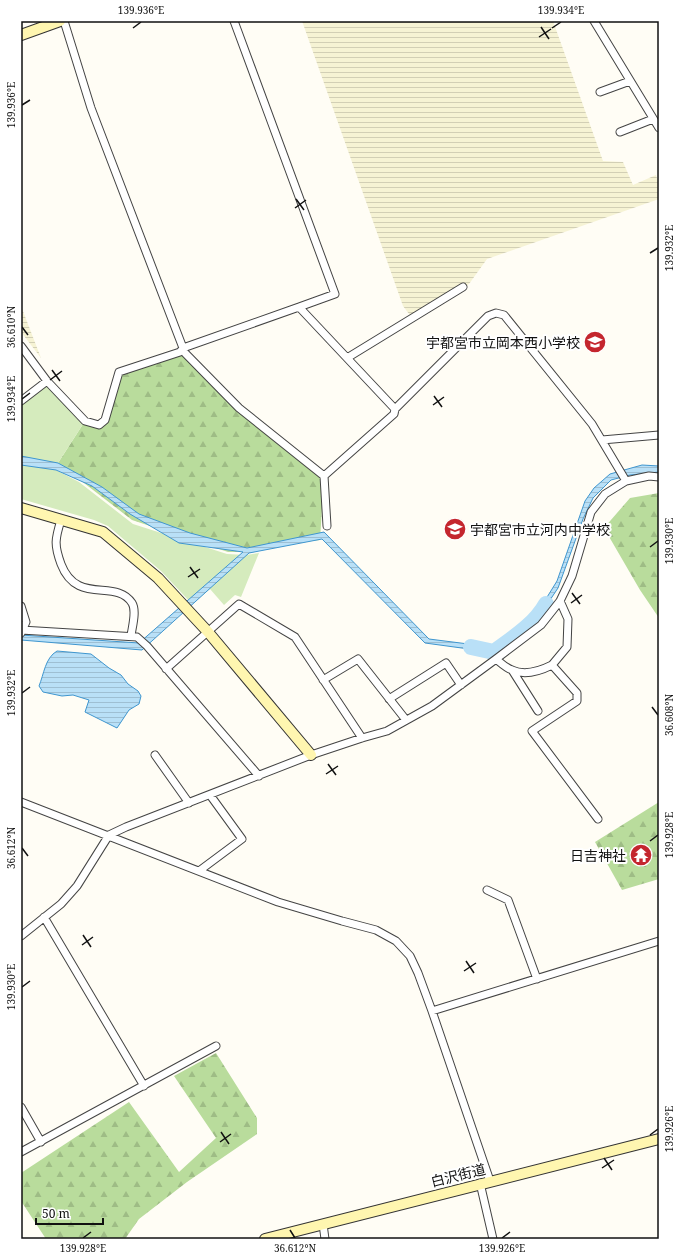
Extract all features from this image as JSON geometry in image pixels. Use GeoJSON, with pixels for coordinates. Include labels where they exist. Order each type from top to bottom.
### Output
{"type":"FeatureCollection","features":[{"type":"Feature","properties":{"kind":"street"},"geometry":{"type":"LineString","coordinates":[[21,35],[60,21]]}},
{"type":"Feature","properties":{"kind":"street"},"geometry":{"type":"LineString","coordinates":[[64,21],[91,108],[185,354],[239,408],[324,476],[327,526]]}},
{"type":"Feature","properties":{"kind":"street"},"geometry":{"type":"LineString","coordinates":[[21,346],[47,382],[85,421],[99,425],[105,420],[119,372],[180,352],[183,348],[335,294],[234,21]]}},
{"type":"Feature","properties":{"kind":"street"},"geometry":{"type":"LineString","coordinates":[[594,21],[659,128]]}},
{"type":"Feature","properties":{"kind":"street"},"geometry":{"type":"LineString","coordinates":[[600,92],[630,81]]}},
{"type":"Feature","properties":{"kind":"street"},"geometry":{"type":"LineString","coordinates":[[620,132],[653,119]]}},
{"type":"Feature","properties":{"kind":"street"},"geometry":{"type":"LineString","coordinates":[[347,358],[463,287]]}},
{"type":"Feature","properties":{"kind":"street"},"geometry":{"type":"LineString","coordinates":[[299,307],[395,409]]}},
{"type":"Feature","properties":{"kind":"street"},"geometry":{"type":"LineString","coordinates":[[324,476],[394,414],[395,409],[488,316],[496,313],[504,315],[592,424],[623,476]]}},
{"type":"Feature","properties":{"kind":"street"},"geometry":{"type":"LineString","coordinates":[[21,401],[47,382]]}},
{"type":"Feature","properties":{"kind":"street"},"geometry":{"type":"LineString","coordinates":[[602,440],[659,435]]}},
{"type":"Feature","properties":{"kind":"street"},"geometry":{"type":"LineString","coordinates":[[21,936],[61,904],[77,886],[109,835],[126,827],[312,755],[387,731],[432,706],[541,625],[560,601],[572,576],[591,512],[605,494],[623,476],[659,477]]}},
{"type":"Feature","properties":{"kind":"street"},"geometry":{"type":"LineString","coordinates":[[21,508],[103,532],[158,578],[208,632],[312,755]]}},
{"type":"Feature","properties":{"kind":"street"},"geometry":{"type":"LineString","coordinates":[[61,520],[56,537],[56,550],[64,571],[71,582],[82,587],[116,592],[126,596],[134,608],[131,636]]}},
{"type":"Feature","properties":{"kind":"street"},"geometry":{"type":"LineString","coordinates":[[496,659],[512,670],[523,673],[538,671],[552,665],[566,647],[568,619],[560,601]]}},
{"type":"Feature","properties":{"kind":"street"},"geometry":{"type":"LineString","coordinates":[[166,669],[239,604],[295,637],[362,738]]}},
{"type":"Feature","properties":{"kind":"street"},"geometry":{"type":"LineString","coordinates":[[21,606],[26,622],[22,631],[137,636],[259,776]]}},
{"type":"Feature","properties":{"kind":"street"},"geometry":{"type":"LineString","coordinates":[[323,680],[358,659],[406,720]]}},
{"type":"Feature","properties":{"kind":"street"},"geometry":{"type":"LineString","coordinates":[[390,699],[446,663],[461,685]]}},
{"type":"Feature","properties":{"kind":"street"},"geometry":{"type":"LineString","coordinates":[[552,665],[577,693],[577,701],[532,732],[598,819]]}},
{"type":"Feature","properties":{"kind":"street"},"geometry":{"type":"LineString","coordinates":[[512,670],[538,711]]}},
{"type":"Feature","properties":{"kind":"street"},"geometry":{"type":"LineString","coordinates":[[155,755],[189,803]]}},
{"type":"Feature","properties":{"kind":"street"},"geometry":{"type":"LineString","coordinates":[[199,871],[242,839],[210,795]]}},
{"type":"Feature","properties":{"kind":"street"},"geometry":{"type":"LineString","coordinates":[[21,802],[278,902],[376,930],[396,941],[410,956],[432,1011],[485,1182],[494,1239]]}},
{"type":"Feature","properties":{"kind":"street"},"geometry":{"type":"LineString","coordinates":[[488,890],[508,900],[537,979]]}},
{"type":"Feature","properties":{"kind":"street"},"geometry":{"type":"LineString","coordinates":[[44,917],[144,1086]]}},
{"type":"Feature","properties":{"kind":"street"},"geometry":{"type":"LineString","coordinates":[[432,1011],[659,941]]}},
{"type":"Feature","properties":{"kind":"street"},"geometry":{"type":"LineString","coordinates":[[21,1152],[216,1046]]}},
{"type":"Feature","properties":{"kind":"street"},"geometry":{"type":"LineString","coordinates":[[21,1107],[41,1142]]}},
{"type":"Feature","properties":{"kind":"street","name":"白沢街道"},"geometry":{"type":"LineString","coordinates":[[265,1239],[659,1139]]}},
{"type":"Feature","properties":{"kind":"street"},"geometry":{"type":"LineString","coordinates":[[323,1224],[324,1239]]}},
{"type":"Feature","properties":{"kind":"shaded area"},"geometry":{"type":"Polygon","coordinates":[[[302,21],[553,21],[603,161],[623,162],[633,185],[656,175],[659,184],[659,199],[487,259],[469,284],[412,318],[403,306],[302,21]]]}},
{"type":"Feature","properties":{"kind":"shaded area"},"geometry":{"type":"Polygon","coordinates":[[[21,306],[41,358],[21,332],[21,306]]]}},
{"type":"Feature","properties":{"kind":"green space"},"geometry":{"type":"Polygon","coordinates":[[[180,352],[239,408],[324,476],[320,540],[279,545],[246,552],[228,552],[132,520],[58,463],[85,421],[99,425],[105,420],[119,372],[180,352]]]}},
{"type":"Feature","properties":{"kind":"green space"},"geometry":{"type":"Polygon","coordinates":[[[47,381],[85,421],[58,463],[56,470],[79,482],[133,524],[227,554],[246,555],[259,553],[241,597],[235,595],[224,605],[210,589],[192,604],[161,571],[108,526],[94,520],[21,499],[21,401],[47,381]]]}},
{"type":"Feature","properties":{"kind":"green space"},"geometry":{"type":"Polygon","coordinates":[[[659,493],[659,618],[640,590],[604,528],[630,498],[659,493]]]}},
{"type":"Feature","properties":{"kind":"green space"},"geometry":{"type":"Polygon","coordinates":[[[659,802],[659,879],[622,890],[595,842],[659,802]]]}},
{"type":"Feature","properties":{"kind":"green space"},"geometry":{"type":"Polygon","coordinates":[[[216,1053],[257,1118],[257,1134],[187,1182],[139,1219],[125,1239],[46,1239],[21,1201],[21,1173],[129,1102],[179,1172],[216,1138],[174,1076],[216,1053]]]}},
{"type":"Feature","properties":{"kind":"water"},"geometry":{"type":"Polygon","coordinates":[[[21,456],[58,463],[102,487],[139,514],[190,533],[247,548],[324,532],[429,639],[492,647],[536,615],[557,581],[585,501],[594,488],[610,474],[642,465],[659,466],[659,472],[630,475],[611,480],[593,498],[583,519],[558,588],[540,615],[491,652],[425,643],[322,539],[249,553],[142,650],[21,640],[21,635],[139,643],[243,552],[179,543],[130,514],[92,486],[56,470],[21,465],[21,456]]]}},
{"type":"Feature","properties":{"kind":"water"},"geometry":{"type":"Polygon","coordinates":[[[57,651],[91,654],[121,675],[128,684],[138,691],[141,696],[139,704],[129,710],[117,728],[85,712],[89,700],[73,695],[62,696],[43,692],[39,686],[45,667],[53,654],[57,651]]]}},
{"type":"Feature","properties":{"kind":"waterway"},"geometry":{"type":"LineString","coordinates":[[471,647],[494,652],[530,624],[546,604]]}},
{"type":"Feature","properties":{"kind":"place","name":"宇都宮市立岡本西小学校"},"geometry":{"type":"Point","coordinates":[595,342]}},
{"type":"Feature","properties":{"kind":"place","name":"宇都宮市立河内中学校"},"geometry":{"type":"Point","coordinates":[455,529]}},
{"type":"Feature","properties":{"kind":"place","name":"日吉神社"},"geometry":{"type":"Point","coordinates":[641,855]}}]}
